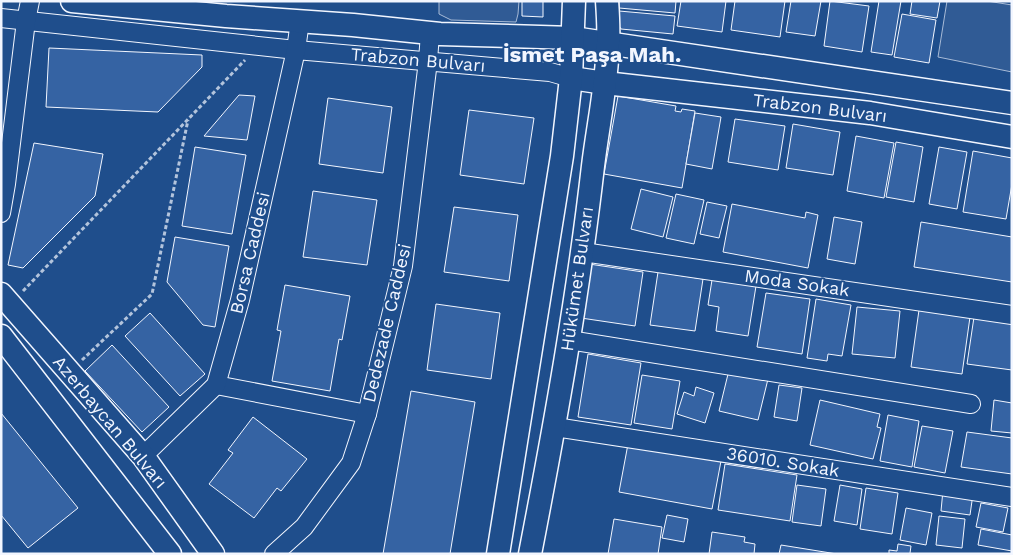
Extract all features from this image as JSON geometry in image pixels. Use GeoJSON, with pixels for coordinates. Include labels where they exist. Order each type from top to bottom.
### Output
{"type":"FeatureCollection","features":[{"type":"Feature","properties":{"kind":"main road","name":"Trabzon Bulvarı"},"geometry":{"type":"LineString","coordinates":[[72,1],[430,33],[573,38],[1012,103]]}},
{"type":"Feature","properties":{"kind":"main road","name":"Hükümet Bulvarı"},"geometry":{"type":"LineString","coordinates":[[498,554],[562,156],[571,78],[574,1]]}},
{"type":"Feature","properties":{"kind":"main road","name":"Hükümet Bulvarı"},"geometry":{"type":"LineString","coordinates":[[530,554],[555,427],[583,252],[597,127],[605,84],[608,42],[607,1]]}},
{"type":"Feature","properties":{"kind":"main road","name":"Trabzon Bulvarı"},"geometry":{"type":"LineString","coordinates":[[571,78],[605,84],[870,113],[1012,137]]}},
{"type":"Feature","properties":{"kind":"main road","name":"Azerbaycan Bulvarı"},"geometry":{"type":"LineString","coordinates":[[6,299],[143,456],[212,554]]}},
{"type":"Feature","properties":{"kind":"main road","name":"Azerbaycan Bulvarı"},"geometry":{"type":"LineString","coordinates":[[2,339],[170,554]]}},
{"type":"Feature","properties":{"kind":"street"},"geometry":{"type":"LineString","coordinates":[[1,213],[25,26],[30,1]]}},
{"type":"Feature","properties":{"kind":"street","name":"Trabzon Bulvarı"},"geometry":{"type":"LineString","coordinates":[[1,18],[25,26],[550,72],[571,78]]}},
{"type":"Feature","properties":{"kind":"street","name":"Borsa Caddesi"},"geometry":{"type":"LineString","coordinates":[[216,385],[240,300],[296,50],[300,21]]}},
{"type":"Feature","properties":{"kind":"street","name":"Dedezade Caddesi"},"geometry":{"type":"LineString","coordinates":[[274,554],[304,527],[350,462],[367,414],[403,266],[430,33]]}},
{"type":"Feature","properties":{"kind":"street","name":"Moda Sokak"},"geometry":{"type":"LineString","coordinates":[[583,252],[1012,314]]}},
{"type":"Feature","properties":{"kind":"street"},"geometry":{"type":"LineString","coordinates":[[569,340],[971,404]]}},
{"type":"Feature","properties":{"kind":"street"},"geometry":{"type":"LineString","coordinates":[[143,456],[216,385],[367,414]]}},
{"type":"Feature","properties":{"kind":"street","name":"36010. Sokak"},"geometry":{"type":"LineString","coordinates":[[555,427],[1012,497]]}},
{"type":"Feature","properties":{"kind":"path"},"geometry":{"type":"LineString","coordinates":[[6,299],[188,119],[259,45]]}},
{"type":"Feature","properties":{"kind":"path"},"geometry":{"type":"LineString","coordinates":[[69,372],[152,294],[188,119]]}},
{"type":"Feature","properties":{"kind":"shaded area"},"geometry":{"type":"Polygon","coordinates":[[[439,1],[519,1],[518,14],[516,22],[451,20],[439,14],[439,1]]]}},
{"type":"Feature","properties":{"kind":"shaded area"},"geometry":{"type":"Polygon","coordinates":[[[947,1],[987,1],[1012,5],[1012,72],[938,57],[947,1]]]}},
{"type":"Feature","properties":{"kind":"building"},"geometry":{"type":"Polygon","coordinates":[[[522,1],[543,1],[543,17],[522,16],[522,1]]]}},
{"type":"Feature","properties":{"kind":"building"},"geometry":{"type":"Polygon","coordinates":[[[619,1],[676,1],[675,13],[619,8],[619,1]]]}},
{"type":"Feature","properties":{"kind":"building"},"geometry":{"type":"Polygon","coordinates":[[[681,1],[726,1],[722,32],[677,26],[681,1]]]}},
{"type":"Feature","properties":{"kind":"building"},"geometry":{"type":"Polygon","coordinates":[[[735,1],[785,1],[780,37],[731,30],[735,1]]]}},
{"type":"Feature","properties":{"kind":"building"},"geometry":{"type":"Polygon","coordinates":[[[791,1],[821,1],[815,36],[786,32],[791,1]]]}},
{"type":"Feature","properties":{"kind":"building"},"geometry":{"type":"Polygon","coordinates":[[[830,1],[869,6],[862,52],[824,46],[830,1]]]}},
{"type":"Feature","properties":{"kind":"building"},"geometry":{"type":"Polygon","coordinates":[[[879,1],[901,1],[892,55],[871,52],[879,1]]]}},
{"type":"Feature","properties":{"kind":"building"},"geometry":{"type":"Polygon","coordinates":[[[912,1],[940,1],[937,18],[910,14],[912,1]]]}},
{"type":"Feature","properties":{"kind":"building"},"geometry":{"type":"Polygon","coordinates":[[[619,11],[675,16],[673,34],[621,29],[618,24],[619,11]]]}},
{"type":"Feature","properties":{"kind":"building"},"geometry":{"type":"Polygon","coordinates":[[[902,14],[936,20],[929,63],[894,57],[902,14]]]}},
{"type":"Feature","properties":{"kind":"building"},"geometry":{"type":"Polygon","coordinates":[[[49,48],[202,55],[202,67],[158,112],[46,107],[49,48]]]}},
{"type":"Feature","properties":{"kind":"building"},"geometry":{"type":"Polygon","coordinates":[[[239,95],[255,96],[247,140],[204,136],[239,95]]]}},
{"type":"Feature","properties":{"kind":"building"},"geometry":{"type":"Polygon","coordinates":[[[618,96],[676,106],[675,111],[681,112],[682,109],[695,111],[682,188],[604,174],[618,96]]]}},
{"type":"Feature","properties":{"kind":"building"},"geometry":{"type":"Polygon","coordinates":[[[328,98],[392,107],[383,173],[319,164],[328,98]]]}},
{"type":"Feature","properties":{"kind":"building"},"geometry":{"type":"Polygon","coordinates":[[[469,110],[534,118],[524,184],[460,175],[469,110]]]}},
{"type":"Feature","properties":{"kind":"building"},"geometry":{"type":"Polygon","coordinates":[[[695,113],[721,117],[712,169],[686,164],[695,113]]]}},
{"type":"Feature","properties":{"kind":"building"},"geometry":{"type":"Polygon","coordinates":[[[735,119],[785,126],[778,170],[728,162],[735,119]]]}},
{"type":"Feature","properties":{"kind":"building"},"geometry":{"type":"Polygon","coordinates":[[[793,124],[840,132],[833,175],[786,168],[793,124]]]}},
{"type":"Feature","properties":{"kind":"building"},"geometry":{"type":"Polygon","coordinates":[[[856,136],[894,143],[884,198],[847,191],[856,136]]]}},
{"type":"Feature","properties":{"kind":"building"},"geometry":{"type":"Polygon","coordinates":[[[896,142],[923,147],[914,202],[886,197],[896,142]]]}},
{"type":"Feature","properties":{"kind":"building"},"geometry":{"type":"Polygon","coordinates":[[[34,143],[103,154],[95,196],[23,268],[8,265],[34,143]]]}},
{"type":"Feature","properties":{"kind":"building"},"geometry":{"type":"Polygon","coordinates":[[[195,147],[246,155],[232,234],[182,226],[195,147]]]}},
{"type":"Feature","properties":{"kind":"building"},"geometry":{"type":"Polygon","coordinates":[[[939,147],[967,152],[957,209],[929,204],[939,147]]]}},
{"type":"Feature","properties":{"kind":"building"},"geometry":{"type":"Polygon","coordinates":[[[973,151],[1012,158],[1012,184],[1006,219],[963,212],[973,151]]]}},
{"type":"Feature","properties":{"kind":"building"},"geometry":{"type":"Polygon","coordinates":[[[641,189],[673,197],[663,237],[631,229],[641,189]]]}},
{"type":"Feature","properties":{"kind":"building"},"geometry":{"type":"Polygon","coordinates":[[[313,191],[377,200],[367,265],[303,257],[313,191]]]}},
{"type":"Feature","properties":{"kind":"building"},"geometry":{"type":"Polygon","coordinates":[[[676,194],[704,200],[694,244],[666,238],[676,194]]]}},
{"type":"Feature","properties":{"kind":"building"},"geometry":{"type":"Polygon","coordinates":[[[707,202],[727,206],[719,238],[700,234],[707,202]]]}},
{"type":"Feature","properties":{"kind":"building"},"geometry":{"type":"Polygon","coordinates":[[[732,204],[805,218],[806,212],[818,215],[808,268],[723,252],[732,204]]]}},
{"type":"Feature","properties":{"kind":"building"},"geometry":{"type":"Polygon","coordinates":[[[454,207],[518,215],[509,281],[444,272],[454,207]]]}},
{"type":"Feature","properties":{"kind":"building"},"geometry":{"type":"Polygon","coordinates":[[[834,217],[862,222],[855,264],[827,259],[834,217]]]}},
{"type":"Feature","properties":{"kind":"building"},"geometry":{"type":"Polygon","coordinates":[[[921,222],[1012,237],[1012,282],[914,267],[921,222]]]}},
{"type":"Feature","properties":{"kind":"building"},"geometry":{"type":"Polygon","coordinates":[[[175,237],[229,246],[215,327],[203,325],[167,282],[175,237]]]}},
{"type":"Feature","properties":{"kind":"building"},"geometry":{"type":"Polygon","coordinates":[[[589,264],[643,272],[635,326],[581,318],[589,264]]]}},
{"type":"Feature","properties":{"kind":"building"},"geometry":{"type":"Polygon","coordinates":[[[658,272],[703,279],[695,331],[650,325],[658,272]]]}},
{"type":"Feature","properties":{"kind":"building"},"geometry":{"type":"Polygon","coordinates":[[[712,280],[756,286],[748,336],[716,331],[719,307],[708,305],[712,280]]]}},
{"type":"Feature","properties":{"kind":"building"},"geometry":{"type":"Polygon","coordinates":[[[285,285],[350,296],[342,340],[339,339],[330,391],[272,381],[281,331],[277,330],[285,285]]]}},
{"type":"Feature","properties":{"kind":"building"},"geometry":{"type":"Polygon","coordinates":[[[766,293],[810,299],[802,354],[757,347],[766,293]]]}},
{"type":"Feature","properties":{"kind":"building"},"geometry":{"type":"Polygon","coordinates":[[[816,299],[851,305],[842,356],[828,354],[827,361],[807,358],[816,299]]]}},
{"type":"Feature","properties":{"kind":"building"},"geometry":{"type":"Polygon","coordinates":[[[436,304],[500,313],[491,379],[427,370],[436,304]]]}},
{"type":"Feature","properties":{"kind":"building"},"geometry":{"type":"Polygon","coordinates":[[[857,307],[900,311],[895,358],[852,354],[857,307]]]}},
{"type":"Feature","properties":{"kind":"building"},"geometry":{"type":"Polygon","coordinates":[[[919,310],[970,317],[962,374],[911,367],[919,310]]]}},
{"type":"Feature","properties":{"kind":"building"},"geometry":{"type":"Polygon","coordinates":[[[150,313],[205,374],[180,396],[125,336],[150,313]]]}},
{"type":"Feature","properties":{"kind":"building"},"geometry":{"type":"Polygon","coordinates":[[[974,317],[1012,323],[1012,370],[967,364],[974,317]]]}},
{"type":"Feature","properties":{"kind":"building"},"geometry":{"type":"Polygon","coordinates":[[[112,345],[169,407],[142,432],[85,371],[112,345]]]}},
{"type":"Feature","properties":{"kind":"building"},"geometry":{"type":"Polygon","coordinates":[[[588,354],[641,363],[631,425],[578,417],[588,354]]]}},
{"type":"Feature","properties":{"kind":"building"},"geometry":{"type":"Polygon","coordinates":[[[729,370],[768,379],[758,420],[719,411],[729,370]]]}},
{"type":"Feature","properties":{"kind":"building"},"geometry":{"type":"Polygon","coordinates":[[[642,375],[680,381],[672,429],[634,423],[642,375]]]}},
{"type":"Feature","properties":{"kind":"building"},"geometry":{"type":"Polygon","coordinates":[[[779,385],[802,388],[797,421],[774,417],[779,385]]]}},
{"type":"Feature","properties":{"kind":"building"},"geometry":{"type":"Polygon","coordinates":[[[696,387],[714,393],[705,423],[677,414],[684,392],[694,396],[696,387]]]}},
{"type":"Feature","properties":{"kind":"building"},"geometry":{"type":"Polygon","coordinates":[[[411,391],[475,402],[450,554],[383,554],[411,391]]]}},
{"type":"Feature","properties":{"kind":"building"},"geometry":{"type":"Polygon","coordinates":[[[820,400],[880,414],[877,427],[881,428],[873,459],[810,445],[820,400]]]}},
{"type":"Feature","properties":{"kind":"building"},"geometry":{"type":"Polygon","coordinates":[[[994,400],[1012,403],[1012,433],[991,431],[994,400]]]}},
{"type":"Feature","properties":{"kind":"building"},"geometry":{"type":"Polygon","coordinates":[[[1,413],[78,508],[28,548],[1,515],[1,413]]]}},
{"type":"Feature","properties":{"kind":"building"},"geometry":{"type":"Polygon","coordinates":[[[888,415],[919,421],[912,467],[880,461],[888,415]]]}},
{"type":"Feature","properties":{"kind":"building"},"geometry":{"type":"Polygon","coordinates":[[[253,417],[307,459],[281,491],[277,488],[254,518],[209,484],[233,453],[228,450],[253,417]]]}},
{"type":"Feature","properties":{"kind":"building"},"geometry":{"type":"Polygon","coordinates":[[[922,426],[953,431],[945,473],[914,467],[922,426]]]}},
{"type":"Feature","properties":{"kind":"building"},"geometry":{"type":"Polygon","coordinates":[[[967,432],[1012,438],[1012,474],[961,467],[967,432]]]}},
{"type":"Feature","properties":{"kind":"building"},"geometry":{"type":"Polygon","coordinates":[[[628,444],[721,461],[712,509],[619,492],[628,444]]]}},
{"type":"Feature","properties":{"kind":"building"},"geometry":{"type":"Polygon","coordinates":[[[725,464],[797,475],[790,521],[718,510],[725,464]]]}},
{"type":"Feature","properties":{"kind":"building"},"geometry":{"type":"Polygon","coordinates":[[[797,485],[826,489],[821,526],[792,522],[797,485]]]}},
{"type":"Feature","properties":{"kind":"building"},"geometry":{"type":"Polygon","coordinates":[[[840,485],[862,489],[857,525],[834,521],[840,485]]]}},
{"type":"Feature","properties":{"kind":"building"},"geometry":{"type":"Polygon","coordinates":[[[866,488],[898,493],[892,534],[860,529],[866,488]]]}},
{"type":"Feature","properties":{"kind":"building"},"geometry":{"type":"Polygon","coordinates":[[[943,490],[973,494],[970,515],[941,511],[943,490]]]}},
{"type":"Feature","properties":{"kind":"building"},"geometry":{"type":"Polygon","coordinates":[[[981,503],[1008,508],[1003,532],[976,527],[981,503]]]}},
{"type":"Feature","properties":{"kind":"building"},"geometry":{"type":"Polygon","coordinates":[[[906,508],[932,513],[926,545],[900,540],[906,508]]]}},
{"type":"Feature","properties":{"kind":"building"},"geometry":{"type":"Polygon","coordinates":[[[667,515],[688,519],[684,542],[662,538],[667,515]]]}},
{"type":"Feature","properties":{"kind":"building"},"geometry":{"type":"Polygon","coordinates":[[[939,516],[965,519],[962,548],[936,545],[939,516]]]}},
{"type":"Feature","properties":{"kind":"building"},"geometry":{"type":"Polygon","coordinates":[[[614,519],[662,527],[658,554],[608,554],[614,519]]]}},
{"type":"Feature","properties":{"kind":"building"},"geometry":{"type":"Polygon","coordinates":[[[981,529],[1012,535],[1012,551],[978,545],[981,529]]]}},
{"type":"Feature","properties":{"kind":"building"},"geometry":{"type":"Polygon","coordinates":[[[712,532],[745,537],[744,542],[755,544],[754,554],[709,554],[712,532]]]}},
{"type":"Feature","properties":{"kind":"building"},"geometry":{"type":"Polygon","coordinates":[[[898,544],[911,546],[911,554],[889,554],[889,550],[897,551],[898,544]]]}},
{"type":"Feature","properties":{"kind":"building"},"geometry":{"type":"Polygon","coordinates":[[[781,545],[837,554],[779,554],[781,545]]]}},
{"type":"Feature","properties":{"kind":"district","name":"İsmet Paşa Mah."},"geometry":{"type":"Point","coordinates":[592,54]}}]}
